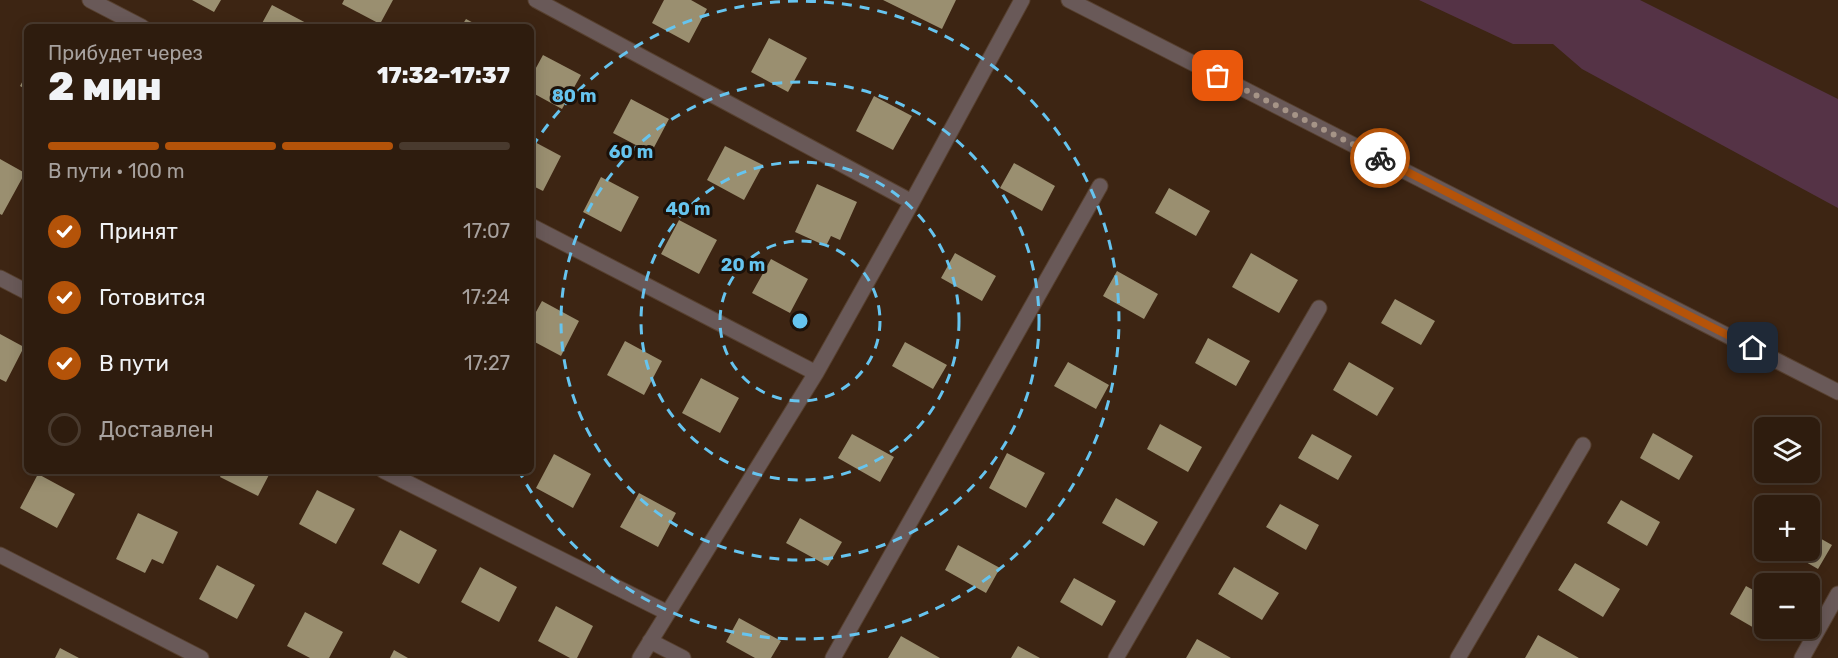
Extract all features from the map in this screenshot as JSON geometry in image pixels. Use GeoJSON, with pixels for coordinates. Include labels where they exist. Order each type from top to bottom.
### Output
{"type":"FeatureCollection","features":[{"type":"Feature","properties":{"kind":"street"},"geometry":{"type":"LineString","coordinates":[[90,0],[136,24]]}},
{"type":"Feature","properties":{"kind":"street"},"geometry":{"type":"LineString","coordinates":[[536,0],[912,202]]}},
{"type":"Feature","properties":{"kind":"street"},"geometry":{"type":"LineString","coordinates":[[640,658],[816,373],[1022,0]]}},
{"type":"Feature","properties":{"kind":"street"},"geometry":{"type":"LineString","coordinates":[[1069,0],[1838,392]]}},
{"type":"Feature","properties":{"kind":"street"},"geometry":{"type":"LineString","coordinates":[[833,658],[1100,186]]}},
{"type":"Feature","properties":{"kind":"street"},"geometry":{"type":"LineString","coordinates":[[534,228],[816,373]]}},
{"type":"Feature","properties":{"kind":"street"},"geometry":{"type":"LineString","coordinates":[[0,278],[24,290]]}},
{"type":"Feature","properties":{"kind":"street"},"geometry":{"type":"LineString","coordinates":[[1116,658],[1318,308]]}},
{"type":"Feature","properties":{"kind":"street"},"geometry":{"type":"LineString","coordinates":[[1458,658],[1583,445]]}},
{"type":"Feature","properties":{"kind":"street"},"geometry":{"type":"LineString","coordinates":[[390,474],[668,613]]}},
{"type":"Feature","properties":{"kind":"street"},"geometry":{"type":"LineString","coordinates":[[0,555],[201,658]]}},
{"type":"Feature","properties":{"kind":"street"},"geometry":{"type":"LineString","coordinates":[[1802,658],[1838,594]]}},
{"type":"Feature","properties":{"kind":"street"},"geometry":{"type":"LineString","coordinates":[[650,641],[683,658]]}},
{"type":"Feature","properties":{"kind":"shaded area"},"geometry":{"type":"Polygon","coordinates":[[[1419,0],[1640,0],[1838,99],[1838,208],[1582,69],[1553,44],[1513,44],[1419,0]]]}},
{"type":"Feature","properties":{"kind":"building"},"geometry":{"type":"Polygon","coordinates":[[[192,0],[221,0],[214,12],[192,0]]]}},
{"type":"Feature","properties":{"kind":"building"},"geometry":{"type":"Polygon","coordinates":[[[344,0],[393,0],[380,24],[342,4],[344,0]]]}},
{"type":"Feature","properties":{"kind":"building"},"geometry":{"type":"Polygon","coordinates":[[[664,0],[691,0],[707,9],[689,43],[652,23],[664,0]]]}},
{"type":"Feature","properties":{"kind":"building"},"geometry":{"type":"Polygon","coordinates":[[[883,0],[956,0],[942,29],[883,0]]]}},
{"type":"Feature","properties":{"kind":"building"},"geometry":{"type":"Polygon","coordinates":[[[272,5],[308,24],[262,24],[272,5]]]}},
{"type":"Feature","properties":{"kind":"building"},"geometry":{"type":"Polygon","coordinates":[[[466,19],[475,24],[463,24],[466,19]]]}},
{"type":"Feature","properties":{"kind":"building"},"geometry":{"type":"Polygon","coordinates":[[[769,38],[807,58],[788,92],[751,72],[769,38]]]}},
{"type":"Feature","properties":{"kind":"building"},"geometry":{"type":"Polygon","coordinates":[[[543,55],[581,75],[562,109],[534,94],[534,72],[543,55]]]}},
{"type":"Feature","properties":{"kind":"building"},"geometry":{"type":"Polygon","coordinates":[[[874,96],[912,116],[893,150],[856,131],[874,96]]]}},
{"type":"Feature","properties":{"kind":"building"},"geometry":{"type":"Polygon","coordinates":[[[631,99],[669,119],[651,153],[613,133],[631,99]]]}},
{"type":"Feature","properties":{"kind":"building"},"geometry":{"type":"Polygon","coordinates":[[[534,142],[561,156],[543,191],[534,186],[534,142]]]}},
{"type":"Feature","properties":{"kind":"building"},"geometry":{"type":"Polygon","coordinates":[[[725,146],[763,165],[744,200],[707,180],[725,146]]]}},
{"type":"Feature","properties":{"kind":"building"},"geometry":{"type":"Polygon","coordinates":[[[0,159],[24,172],[24,175],[2,215],[0,214],[0,159]]]}},
{"type":"Feature","properties":{"kind":"building"},"geometry":{"type":"Polygon","coordinates":[[[1014,163],[1055,186],[1042,211],[1000,188],[1014,163]]]}},
{"type":"Feature","properties":{"kind":"building"},"geometry":{"type":"Polygon","coordinates":[[[601,177],[639,197],[621,232],[583,212],[601,177]]]}},
{"type":"Feature","properties":{"kind":"building"},"geometry":{"type":"Polygon","coordinates":[[[817,184],[857,202],[840,240],[831,236],[826,246],[795,232],[817,184]]]}},
{"type":"Feature","properties":{"kind":"building"},"geometry":{"type":"Polygon","coordinates":[[[1169,188],[1210,211],[1196,236],[1155,213],[1169,188]]]}},
{"type":"Feature","properties":{"kind":"building"},"geometry":{"type":"Polygon","coordinates":[[[679,220],[717,240],[699,274],[661,254],[679,220]]]}},
{"type":"Feature","properties":{"kind":"building"},"geometry":{"type":"Polygon","coordinates":[[[955,253],[996,276],[982,301],[941,278],[955,253]]]}},
{"type":"Feature","properties":{"kind":"building"},"geometry":{"type":"Polygon","coordinates":[[[1251,253],[1298,280],[1279,313],[1232,287],[1251,253]]]}},
{"type":"Feature","properties":{"kind":"building"},"geometry":{"type":"Polygon","coordinates":[[[771,259],[808,279],[790,313],[752,293],[771,259]]]}},
{"type":"Feature","properties":{"kind":"building"},"geometry":{"type":"Polygon","coordinates":[[[1117,271],[1158,294],[1144,319],[1103,296],[1117,271]]]}},
{"type":"Feature","properties":{"kind":"building"},"geometry":{"type":"Polygon","coordinates":[[[1395,299],[1435,321],[1421,345],[1381,323],[1395,299]]]}},
{"type":"Feature","properties":{"kind":"building"},"geometry":{"type":"Polygon","coordinates":[[[542,301],[579,321],[561,356],[534,342],[534,316],[542,301]]]}},
{"type":"Feature","properties":{"kind":"building"},"geometry":{"type":"Polygon","coordinates":[[[0,334],[24,347],[6,382],[0,379],[0,334]]]}},
{"type":"Feature","properties":{"kind":"building"},"geometry":{"type":"Polygon","coordinates":[[[1208,338],[1250,361],[1236,386],[1195,363],[1208,338]]]}},
{"type":"Feature","properties":{"kind":"building"},"geometry":{"type":"Polygon","coordinates":[[[625,341],[662,361],[644,395],[607,375],[625,341]]]}},
{"type":"Feature","properties":{"kind":"building"},"geometry":{"type":"Polygon","coordinates":[[[905,342],[947,365],[933,389],[892,366],[905,342]]]}},
{"type":"Feature","properties":{"kind":"building"},"geometry":{"type":"Polygon","coordinates":[[[1068,362],[1109,385],[1096,409],[1054,386],[1068,362]]]}},
{"type":"Feature","properties":{"kind":"building"},"geometry":{"type":"Polygon","coordinates":[[[1349,362],[1394,388],[1377,416],[1333,390],[1349,362]]]}},
{"type":"Feature","properties":{"kind":"building"},"geometry":{"type":"Polygon","coordinates":[[[701,378],[739,398],[720,433],[682,413],[701,378]]]}},
{"type":"Feature","properties":{"kind":"building"},"geometry":{"type":"Polygon","coordinates":[[[1160,424],[1202,447],[1188,472],[1147,449],[1160,424]]]}},
{"type":"Feature","properties":{"kind":"building"},"geometry":{"type":"Polygon","coordinates":[[[1653,433],[1693,456],[1679,480],[1640,458],[1653,433]]]}},
{"type":"Feature","properties":{"kind":"building"},"geometry":{"type":"Polygon","coordinates":[[[852,434],[894,457],[880,482],[838,458],[852,434]]]}},
{"type":"Feature","properties":{"kind":"building"},"geometry":{"type":"Polygon","coordinates":[[[1312,434],[1352,456],[1338,480],[1298,458],[1312,434]]]}},
{"type":"Feature","properties":{"kind":"building"},"geometry":{"type":"Polygon","coordinates":[[[1007,453],[1045,473],[1026,508],[989,488],[1007,453]]]}},
{"type":"Feature","properties":{"kind":"building"},"geometry":{"type":"Polygon","coordinates":[[[554,454],[591,474],[573,508],[536,488],[554,454]]]}},
{"type":"Feature","properties":{"kind":"building"},"geometry":{"type":"Polygon","coordinates":[[[38,474],[75,494],[57,528],[20,508],[38,474]]]}},
{"type":"Feature","properties":{"kind":"building"},"geometry":{"type":"Polygon","coordinates":[[[222,474],[269,474],[258,496],[220,477],[222,474]]]}},
{"type":"Feature","properties":{"kind":"building"},"geometry":{"type":"Polygon","coordinates":[[[317,490],[355,509],[336,544],[299,524],[317,490]]]}},
{"type":"Feature","properties":{"kind":"building"},"geometry":{"type":"Polygon","coordinates":[[[639,493],[676,513],[658,547],[620,527],[639,493]]]}},
{"type":"Feature","properties":{"kind":"building"},"geometry":{"type":"Polygon","coordinates":[[[1116,498],[1158,522],[1144,546],[1102,523],[1116,498]]]}},
{"type":"Feature","properties":{"kind":"building"},"geometry":{"type":"Polygon","coordinates":[[[1621,500],[1660,522],[1647,546],[1607,523],[1621,500]]]}},
{"type":"Feature","properties":{"kind":"building"},"geometry":{"type":"Polygon","coordinates":[[[1280,504],[1319,525],[1306,550],[1266,527],[1280,504]]]}},
{"type":"Feature","properties":{"kind":"building"},"geometry":{"type":"Polygon","coordinates":[[[138,513],[178,532],[163,564],[152,559],[145,573],[116,559],[138,513]]]}},
{"type":"Feature","properties":{"kind":"building"},"geometry":{"type":"Polygon","coordinates":[[[800,518],[842,542],[828,566],[786,543],[800,518]]]}},
{"type":"Feature","properties":{"kind":"building"},"geometry":{"type":"Polygon","coordinates":[[[400,530],[437,550],[419,584],[382,564],[400,530]]]}},
{"type":"Feature","properties":{"kind":"building"},"geometry":{"type":"Polygon","coordinates":[[[1820,538],[1832,545],[1818,569],[1804,561],[1820,561],[1820,538]]]}},
{"type":"Feature","properties":{"kind":"building"},"geometry":{"type":"Polygon","coordinates":[[[958,545],[1000,568],[986,593],[945,570],[958,545]]]}},
{"type":"Feature","properties":{"kind":"building"},"geometry":{"type":"Polygon","coordinates":[[[1575,563],[1620,589],[1603,617],[1558,590],[1575,563]]]}},
{"type":"Feature","properties":{"kind":"building"},"geometry":{"type":"Polygon","coordinates":[[[217,565],[255,585],[237,619],[199,599],[217,565]]]}},
{"type":"Feature","properties":{"kind":"building"},"geometry":{"type":"Polygon","coordinates":[[[480,567],[517,587],[499,622],[461,602],[480,567]]]}},
{"type":"Feature","properties":{"kind":"building"},"geometry":{"type":"Polygon","coordinates":[[[1234,567],[1279,593],[1262,620],[1218,594],[1234,567]]]}},
{"type":"Feature","properties":{"kind":"building"},"geometry":{"type":"Polygon","coordinates":[[[1074,578],[1116,601],[1102,626],[1060,602],[1074,578]]]}},
{"type":"Feature","properties":{"kind":"building"},"geometry":{"type":"Polygon","coordinates":[[[1746,586],[1754,590],[1754,628],[1730,614],[1746,586]]]}},
{"type":"Feature","properties":{"kind":"building"},"geometry":{"type":"Polygon","coordinates":[[[556,606],[593,626],[577,658],[570,658],[538,641],[556,606]]]}},
{"type":"Feature","properties":{"kind":"building"},"geometry":{"type":"Polygon","coordinates":[[[305,612],[343,632],[329,658],[310,658],[287,646],[305,612]]]}},
{"type":"Feature","properties":{"kind":"building"},"geometry":{"type":"Polygon","coordinates":[[[739,618],[781,641],[771,658],[755,658],[726,642],[739,618]]]}},
{"type":"Feature","properties":{"kind":"building"},"geometry":{"type":"Polygon","coordinates":[[[1538,635],[1579,658],[1525,658],[1538,635]]]}},
{"type":"Feature","properties":{"kind":"building"},"geometry":{"type":"Polygon","coordinates":[[[901,636],[940,658],[888,658],[901,636]]]}},
{"type":"Feature","properties":{"kind":"building"},"geometry":{"type":"Polygon","coordinates":[[[1197,639],[1231,658],[1186,658],[1197,639]]]}},
{"type":"Feature","properties":{"kind":"building"},"geometry":{"type":"Polygon","coordinates":[[[1018,646],[1040,658],[1011,658],[1018,646]]]}},
{"type":"Feature","properties":{"kind":"building"},"geometry":{"type":"Polygon","coordinates":[[[60,648],[79,658],[55,658],[60,648]]]}},
{"type":"Feature","properties":{"kind":"building"},"geometry":{"type":"Polygon","coordinates":[[[394,650],[408,658],[390,658],[394,650]]]}},
{"type":"Feature","properties":{"kind":"way so far"},"geometry":{"type":"LineString","coordinates":[[1218,76],[1380,158]]}},
{"type":"Feature","properties":{"kind":"route"},"geometry":{"type":"LineString","coordinates":[[1380,158],[1753,348]]}}]}
